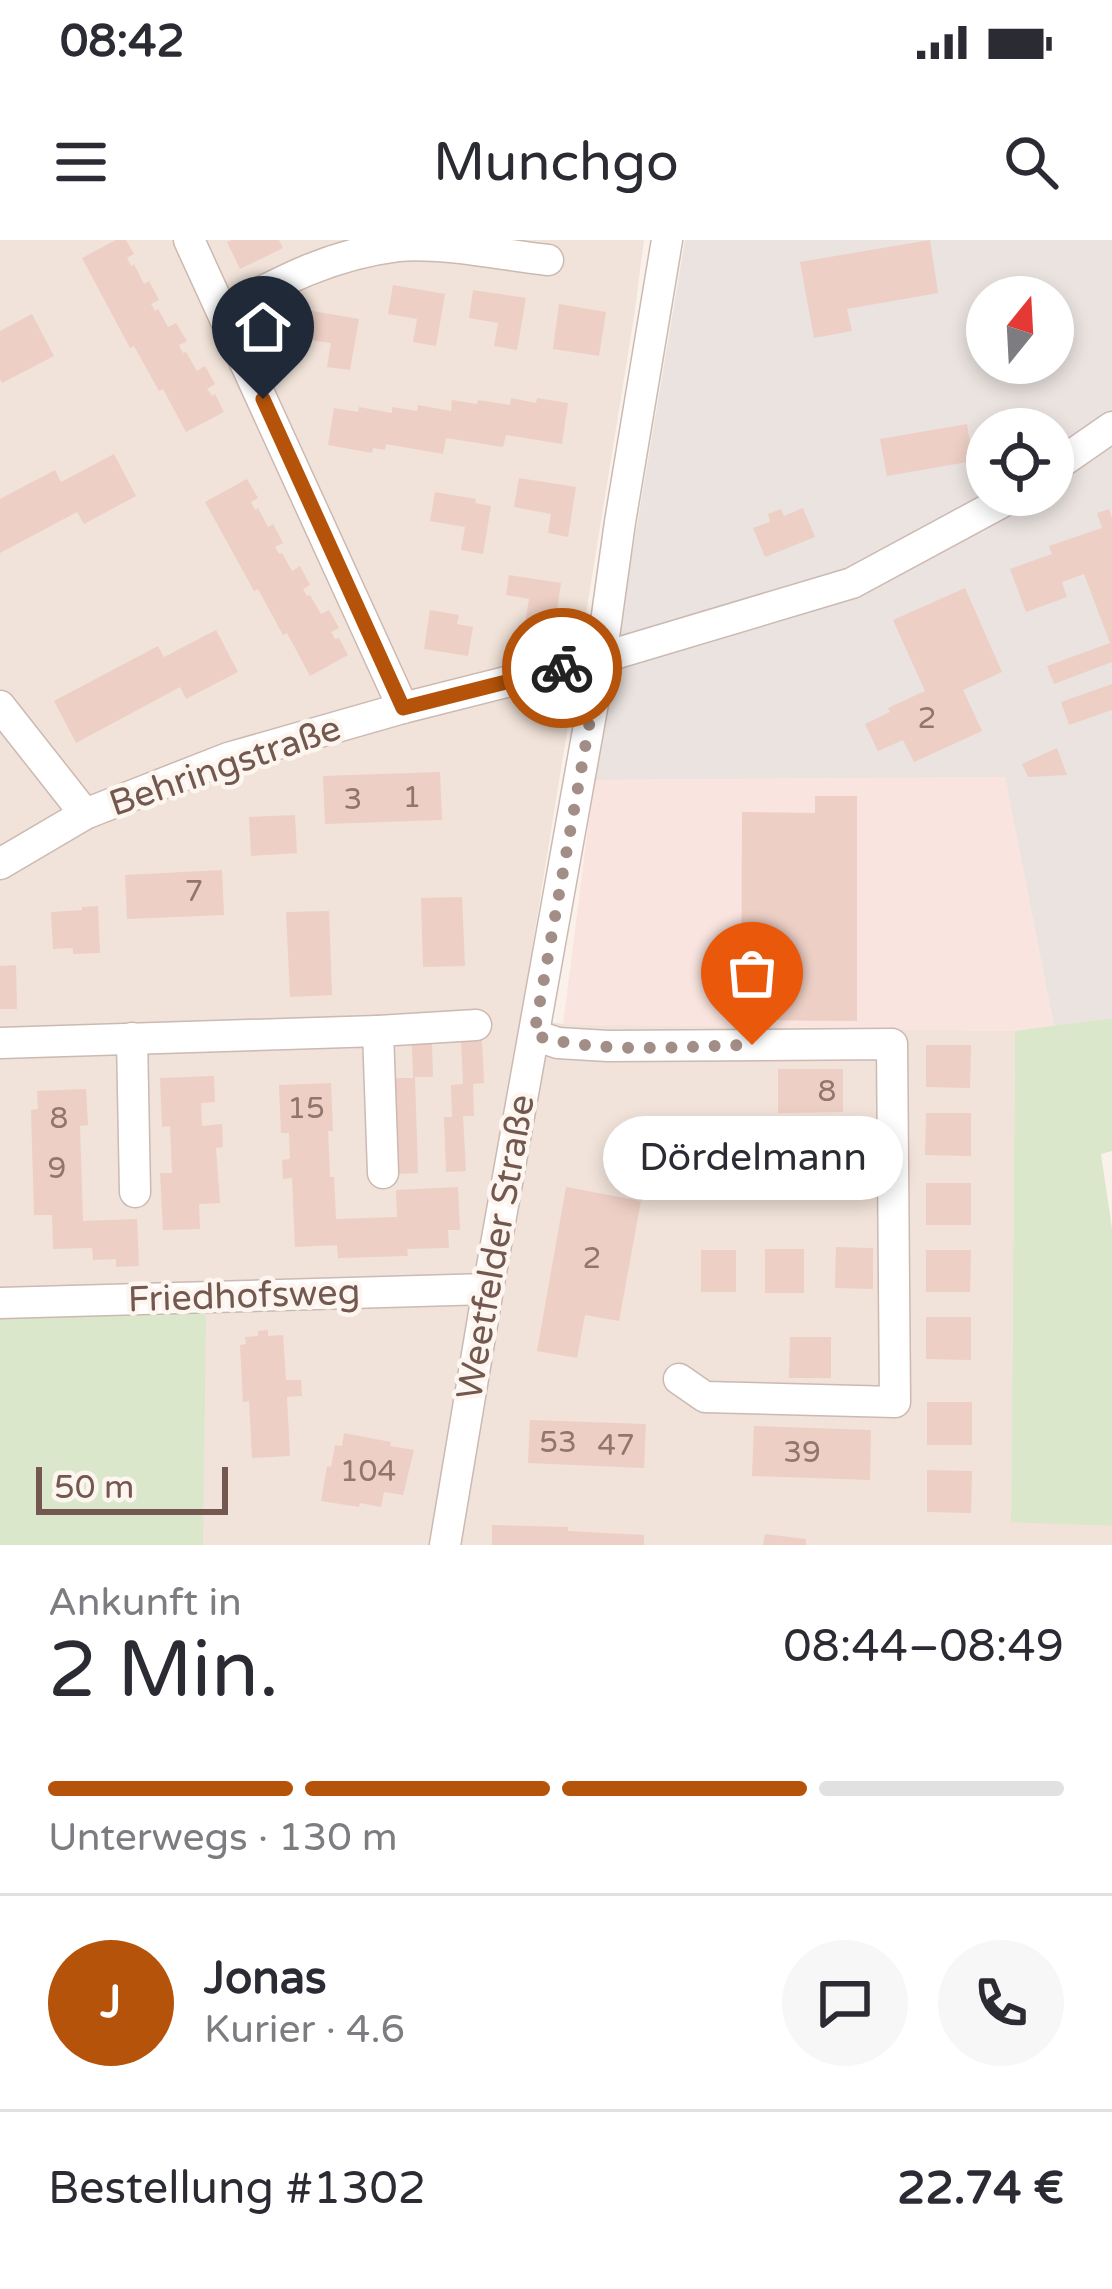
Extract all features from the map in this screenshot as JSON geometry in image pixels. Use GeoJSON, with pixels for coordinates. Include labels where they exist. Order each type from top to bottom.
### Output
{"type":"FeatureCollection","features":[{"type":"Feature","properties":{"kind":"street"},"geometry":{"type":"LineString","coordinates":[[189,240],[403,708]]}},
{"type":"Feature","properties":{"kind":"street","name":"Weetfelder Straße"},"geometry":{"type":"LineString","coordinates":[[445,1545],[601,658],[667,240]]}},
{"type":"Feature","properties":{"kind":"street"},"geometry":{"type":"LineString","coordinates":[[223,312],[301,270],[402,246],[548,260]]}},
{"type":"Feature","properties":{"kind":"street"},"geometry":{"type":"LineString","coordinates":[[1074,453],[1112,427]]}},
{"type":"Feature","properties":{"kind":"street","name":"Behringstraße"},"geometry":{"type":"LineString","coordinates":[[0,864],[85,814],[228,758],[601,658],[852,583],[976,516]]}},
{"type":"Feature","properties":{"kind":"street"},"geometry":{"type":"LineString","coordinates":[[0,706],[85,814]]}},
{"type":"Feature","properties":{"kind":"street"},"geometry":{"type":"LineString","coordinates":[[0,1042],[476,1025]]}},
{"type":"Feature","properties":{"kind":"street"},"geometry":{"type":"LineString","coordinates":[[378,1031],[382,1173]]}},
{"type":"Feature","properties":{"kind":"street"},"geometry":{"type":"LineString","coordinates":[[534,1035],[608,1046],[892,1044],[895,1402],[705,1397],[679,1379]]}},
{"type":"Feature","properties":{"kind":"street"},"geometry":{"type":"LineString","coordinates":[[132,1038],[136,1192]]}},
{"type":"Feature","properties":{"kind":"street","name":"Friedhofsweg"},"geometry":{"type":"LineString","coordinates":[[0,1303],[488,1289]]}},
{"type":"Feature","properties":{"kind":"shaded area"},"geometry":{"type":"Polygon","coordinates":[[[0,240],[644,240],[521,1017],[563,1024],[1015,1031],[1011,1521],[1112,1526],[1112,1545],[0,1545],[0,240]]]}},
{"type":"Feature","properties":{"kind":"shaded area"},"geometry":{"type":"Polygon","coordinates":[[[685,240],[1112,240],[1112,1018],[1054,1026],[1005,777],[594,780],[685,240]]]}},
{"type":"Feature","properties":{"kind":"shaded area"},"geometry":{"type":"Polygon","coordinates":[[[1005,777],[1054,1026],[1015,1031],[563,1024],[594,780],[1005,777]]]}},
{"type":"Feature","properties":{"kind":"green space"},"geometry":{"type":"Polygon","coordinates":[[[1112,1018],[1112,1151],[1101,1154],[1112,1229],[1112,1526],[1011,1522],[1015,1031],[1112,1018]]]}},
{"type":"Feature","properties":{"kind":"green space"},"geometry":{"type":"Polygon","coordinates":[[[206,1310],[203,1545],[0,1545],[0,1317],[206,1310]]]}},
{"type":"Feature","properties":{"kind":"building"},"geometry":{"type":"Polygon","coordinates":[[[116,240],[126,240],[134,254],[127,258],[131,266],[134,264],[144,284],[149,281],[159,300],[151,304],[155,311],[168,327],[176,323],[187,341],[179,345],[183,353],[197,371],[205,366],[215,384],[207,389],[224,412],[186,432],[163,389],[159,391],[134,346],[130,348],[82,258],[116,240]]]}},
{"type":"Feature","properties":{"kind":"building"},"geometry":{"type":"Polygon","coordinates":[[[279,240],[283,248],[240,269],[227,242],[279,240]]]}},
{"type":"Feature","properties":{"kind":"building"},"geometry":{"type":"Polygon","coordinates":[[[930,240],[938,293],[847,309],[852,331],[814,338],[800,262],[930,240]]]}},
{"type":"Feature","properties":{"kind":"building"},"geometry":{"type":"Polygon","coordinates":[[[393,285],[445,294],[436,346],[413,342],[417,319],[388,314],[393,285]]]}},
{"type":"Feature","properties":{"kind":"building"},"geometry":{"type":"Polygon","coordinates":[[[473,290],[526,298],[517,350],[494,346],[498,323],[469,318],[473,290]]]}},
{"type":"Feature","properties":{"kind":"building"},"geometry":{"type":"Polygon","coordinates":[[[559,304],[606,312],[599,356],[553,349],[559,304]]]}},
{"type":"Feature","properties":{"kind":"building"},"geometry":{"type":"Polygon","coordinates":[[[307,310],[359,319],[350,370],[327,367],[331,343],[302,339],[307,310]]]}},
{"type":"Feature","properties":{"kind":"building"},"geometry":{"type":"Polygon","coordinates":[[[32,314],[54,356],[2,383],[0,331],[32,314]]]}},
{"type":"Feature","properties":{"kind":"building"},"geometry":{"type":"Polygon","coordinates":[[[511,398],[568,403],[562,444],[506,435],[503,447],[446,438],[443,454],[386,444],[385,450],[373,448],[372,453],[328,445],[334,408],[392,413],[392,407],[417,411],[418,405],[451,411],[452,400],[510,405],[511,398]]]}},
{"type":"Feature","properties":{"kind":"building"},"geometry":{"type":"Polygon","coordinates":[[[966,424],[966,462],[887,476],[880,439],[966,424]]]}},
{"type":"Feature","properties":{"kind":"building"},"geometry":{"type":"Polygon","coordinates":[[[114,454],[136,496],[84,524],[77,512],[0,553],[0,499],[55,470],[61,482],[114,454]]]}},
{"type":"Feature","properties":{"kind":"building"},"geometry":{"type":"Polygon","coordinates":[[[519,478],[576,487],[568,537],[548,533],[551,514],[514,507],[519,478]]]}},
{"type":"Feature","properties":{"kind":"building"},"geometry":{"type":"Polygon","coordinates":[[[247,479],[258,498],[251,502],[255,510],[268,527],[273,524],[283,543],[275,547],[279,554],[292,571],[300,566],[310,585],[303,589],[321,614],[329,610],[339,628],[331,632],[348,655],[310,676],[287,633],[283,635],[258,589],[254,591],[205,502],[247,479]]]}},
{"type":"Feature","properties":{"kind":"building"},"geometry":{"type":"Polygon","coordinates":[[[435,492],[491,506],[483,554],[461,550],[465,527],[430,521],[435,492]]]}},
{"type":"Feature","properties":{"kind":"building"},"geometry":{"type":"Polygon","coordinates":[[[803,508],[815,537],[765,557],[753,528],[770,522],[768,514],[781,509],[784,516],[803,508]]]}},
{"type":"Feature","properties":{"kind":"building"},"geometry":{"type":"Polygon","coordinates":[[[1109,509],[1112,662],[1054,684],[1047,666],[1110,643],[1084,574],[1062,582],[1067,597],[1026,612],[1010,569],[1052,554],[1049,546],[1102,528],[1097,513],[1109,509]]]}},
{"type":"Feature","properties":{"kind":"building"},"geometry":{"type":"Polygon","coordinates":[[[509,575],[561,583],[553,636],[524,631],[529,599],[506,595],[509,575]]]}},
{"type":"Feature","properties":{"kind":"building"},"geometry":{"type":"Polygon","coordinates":[[[965,588],[1002,672],[963,690],[982,731],[914,762],[903,740],[878,751],[865,724],[925,691],[893,620],[965,588]]]}},
{"type":"Feature","properties":{"kind":"building"},"geometry":{"type":"Polygon","coordinates":[[[430,610],[459,615],[457,624],[473,627],[468,656],[424,649],[430,610]]]}},
{"type":"Feature","properties":{"kind":"building"},"geometry":{"type":"Polygon","coordinates":[[[216,630],[238,672],[186,699],[180,687],[76,743],[54,701],[158,646],[164,657],[216,630]]]}},
{"type":"Feature","properties":{"kind":"building"},"geometry":{"type":"Polygon","coordinates":[[[1112,684],[1112,710],[1069,725],[1061,702],[1112,684]]]}},
{"type":"Feature","properties":{"kind":"building"},"geometry":{"type":"Polygon","coordinates":[[[1057,748],[1067,775],[1028,777],[1022,764],[1057,748]]]}},
{"type":"Feature","properties":{"kind":"building"},"geometry":{"type":"Polygon","coordinates":[[[440,772],[442,820],[325,824],[323,776],[440,772]]]}},
{"type":"Feature","properties":{"kind":"building"},"geometry":{"type":"Polygon","coordinates":[[[815,796],[857,796],[857,1021],[741,1020],[742,812],[815,813],[815,796]]]}},
{"type":"Feature","properties":{"kind":"building"},"geometry":{"type":"Polygon","coordinates":[[[295,815],[297,853],[251,856],[249,817],[295,815]]]}},
{"type":"Feature","properties":{"kind":"building"},"geometry":{"type":"Polygon","coordinates":[[[222,870],[224,915],[127,919],[125,875],[222,870]]]}},
{"type":"Feature","properties":{"kind":"building"},"geometry":{"type":"Polygon","coordinates":[[[462,897],[465,966],[423,967],[421,898],[462,897]]]}},
{"type":"Feature","properties":{"kind":"building"},"geometry":{"type":"Polygon","coordinates":[[[98,906],[100,953],[53,949],[51,912],[98,906]]]}},
{"type":"Feature","properties":{"kind":"building"},"geometry":{"type":"Polygon","coordinates":[[[329,911],[332,995],[290,997],[286,912],[329,911]]]}},
{"type":"Feature","properties":{"kind":"building"},"geometry":{"type":"Polygon","coordinates":[[[16,965],[17,1009],[0,1009],[0,966],[16,965]]]}},
{"type":"Feature","properties":{"kind":"building"},"geometry":{"type":"Polygon","coordinates":[[[482,1039],[484,1083],[473,1084],[474,1116],[463,1116],[466,1171],[446,1172],[444,1117],[452,1117],[451,1085],[463,1084],[461,1040],[482,1039]]]}},
{"type":"Feature","properties":{"kind":"building"},"geometry":{"type":"Polygon","coordinates":[[[432,1042],[433,1077],[415,1077],[418,1173],[397,1174],[394,1078],[413,1078],[412,1043],[432,1042]]]}},
{"type":"Feature","properties":{"kind":"building"},"geometry":{"type":"Polygon","coordinates":[[[926,1045],[971,1045],[970,1088],[926,1087],[926,1045]]]}},
{"type":"Feature","properties":{"kind":"building"},"geometry":{"type":"Polygon","coordinates":[[[778,1069],[843,1069],[843,1112],[778,1113],[778,1069]]]}},
{"type":"Feature","properties":{"kind":"building"},"geometry":{"type":"Polygon","coordinates":[[[214,1076],[215,1102],[201,1103],[202,1126],[222,1124],[223,1147],[216,1148],[220,1203],[199,1204],[200,1229],[163,1230],[160,1173],[172,1173],[170,1126],[162,1127],[160,1078],[214,1076]]]}},
{"type":"Feature","properties":{"kind":"building"},"geometry":{"type":"Polygon","coordinates":[[[331,1083],[333,1131],[328,1131],[336,1219],[397,1217],[396,1190],[458,1187],[460,1230],[448,1230],[449,1248],[407,1249],[408,1256],[338,1258],[337,1245],[295,1247],[292,1178],[283,1179],[282,1160],[290,1159],[289,1133],[281,1133],[279,1085],[331,1083]]]}},
{"type":"Feature","properties":{"kind":"building"},"geometry":{"type":"Polygon","coordinates":[[[86,1089],[88,1125],[80,1126],[83,1221],[137,1219],[139,1266],[116,1267],[116,1259],[93,1260],[92,1248],[53,1249],[52,1215],[34,1215],[31,1110],[38,1109],[37,1091],[86,1089]]]}},
{"type":"Feature","properties":{"kind":"building"},"geometry":{"type":"Polygon","coordinates":[[[926,1113],[971,1113],[971,1156],[925,1155],[926,1113]]]}},
{"type":"Feature","properties":{"kind":"building"},"geometry":{"type":"Polygon","coordinates":[[[770,1153],[809,1154],[809,1199],[770,1199],[770,1153]]]}},
{"type":"Feature","properties":{"kind":"building"},"geometry":{"type":"Polygon","coordinates":[[[833,1156],[869,1156],[870,1191],[833,1191],[833,1156]]]}},
{"type":"Feature","properties":{"kind":"building"},"geometry":{"type":"Polygon","coordinates":[[[747,1161],[748,1198],[709,1199],[708,1162],[747,1161]]]}},
{"type":"Feature","properties":{"kind":"building"},"geometry":{"type":"Polygon","coordinates":[[[926,1183],[971,1183],[971,1225],[926,1225],[926,1183]]]}},
{"type":"Feature","properties":{"kind":"building"},"geometry":{"type":"Polygon","coordinates":[[[566,1187],[641,1201],[619,1321],[585,1315],[577,1358],[537,1351],[566,1187]]]}},
{"type":"Feature","properties":{"kind":"building"},"geometry":{"type":"Polygon","coordinates":[[[836,1247],[873,1248],[873,1289],[835,1288],[836,1247]]]}},
{"type":"Feature","properties":{"kind":"building"},"geometry":{"type":"Polygon","coordinates":[[[765,1249],[804,1249],[804,1293],[765,1293],[765,1249]]]}},
{"type":"Feature","properties":{"kind":"building"},"geometry":{"type":"Polygon","coordinates":[[[701,1250],[736,1250],[736,1292],[701,1292],[701,1250]]]}},
{"type":"Feature","properties":{"kind":"building"},"geometry":{"type":"Polygon","coordinates":[[[926,1250],[971,1250],[970,1292],[926,1292],[926,1250]]]}},
{"type":"Feature","properties":{"kind":"building"},"geometry":{"type":"Polygon","coordinates":[[[926,1317],[971,1317],[971,1360],[926,1359],[926,1317]]]}},
{"type":"Feature","properties":{"kind":"building"},"geometry":{"type":"Polygon","coordinates":[[[268,1330],[268,1336],[283,1335],[286,1380],[301,1380],[302,1396],[287,1397],[290,1456],[252,1458],[240,1345],[246,1344],[245,1337],[268,1330]]]}},
{"type":"Feature","properties":{"kind":"building"},"geometry":{"type":"Polygon","coordinates":[[[790,1337],[831,1337],[831,1378],[789,1378],[790,1337]]]}},
{"type":"Feature","properties":{"kind":"building"},"geometry":{"type":"Polygon","coordinates":[[[927,1402],[972,1402],[972,1445],[927,1445],[927,1402]]]}},
{"type":"Feature","properties":{"kind":"building"},"geometry":{"type":"Polygon","coordinates":[[[530,1420],[646,1424],[644,1468],[528,1463],[530,1420]]]}},
{"type":"Feature","properties":{"kind":"building"},"geometry":{"type":"Polygon","coordinates":[[[754,1426],[871,1430],[870,1480],[752,1476],[754,1426]]]}},
{"type":"Feature","properties":{"kind":"building"},"geometry":{"type":"Polygon","coordinates":[[[344,1433],[414,1450],[403,1495],[384,1492],[381,1507],[321,1501],[327,1466],[331,1467],[335,1445],[342,1446],[344,1433]]]}},
{"type":"Feature","properties":{"kind":"building"},"geometry":{"type":"Polygon","coordinates":[[[927,1470],[972,1471],[971,1513],[927,1512],[927,1470]]]}},
{"type":"Feature","properties":{"kind":"building"},"geometry":{"type":"Polygon","coordinates":[[[492,1525],[644,1535],[644,1545],[492,1545],[492,1525]]]}},
{"type":"Feature","properties":{"kind":"building"},"geometry":{"type":"Polygon","coordinates":[[[765,1534],[806,1539],[806,1545],[763,1545],[765,1534]]]}},
{"type":"Feature","properties":{"kind":"way so far"},"geometry":{"type":"LineString","coordinates":[[562,668],[601,658],[534,1035],[608,1046],[752,1045]]}},
{"type":"Feature","properties":{"kind":"place","name":"Dördelmann"},"geometry":{"type":"Point","coordinates":[752,1045]}},
{"type":"Feature","properties":{"kind":"route"},"geometry":{"type":"LineString","coordinates":[[263,399],[403,708],[562,668]]}}]}
